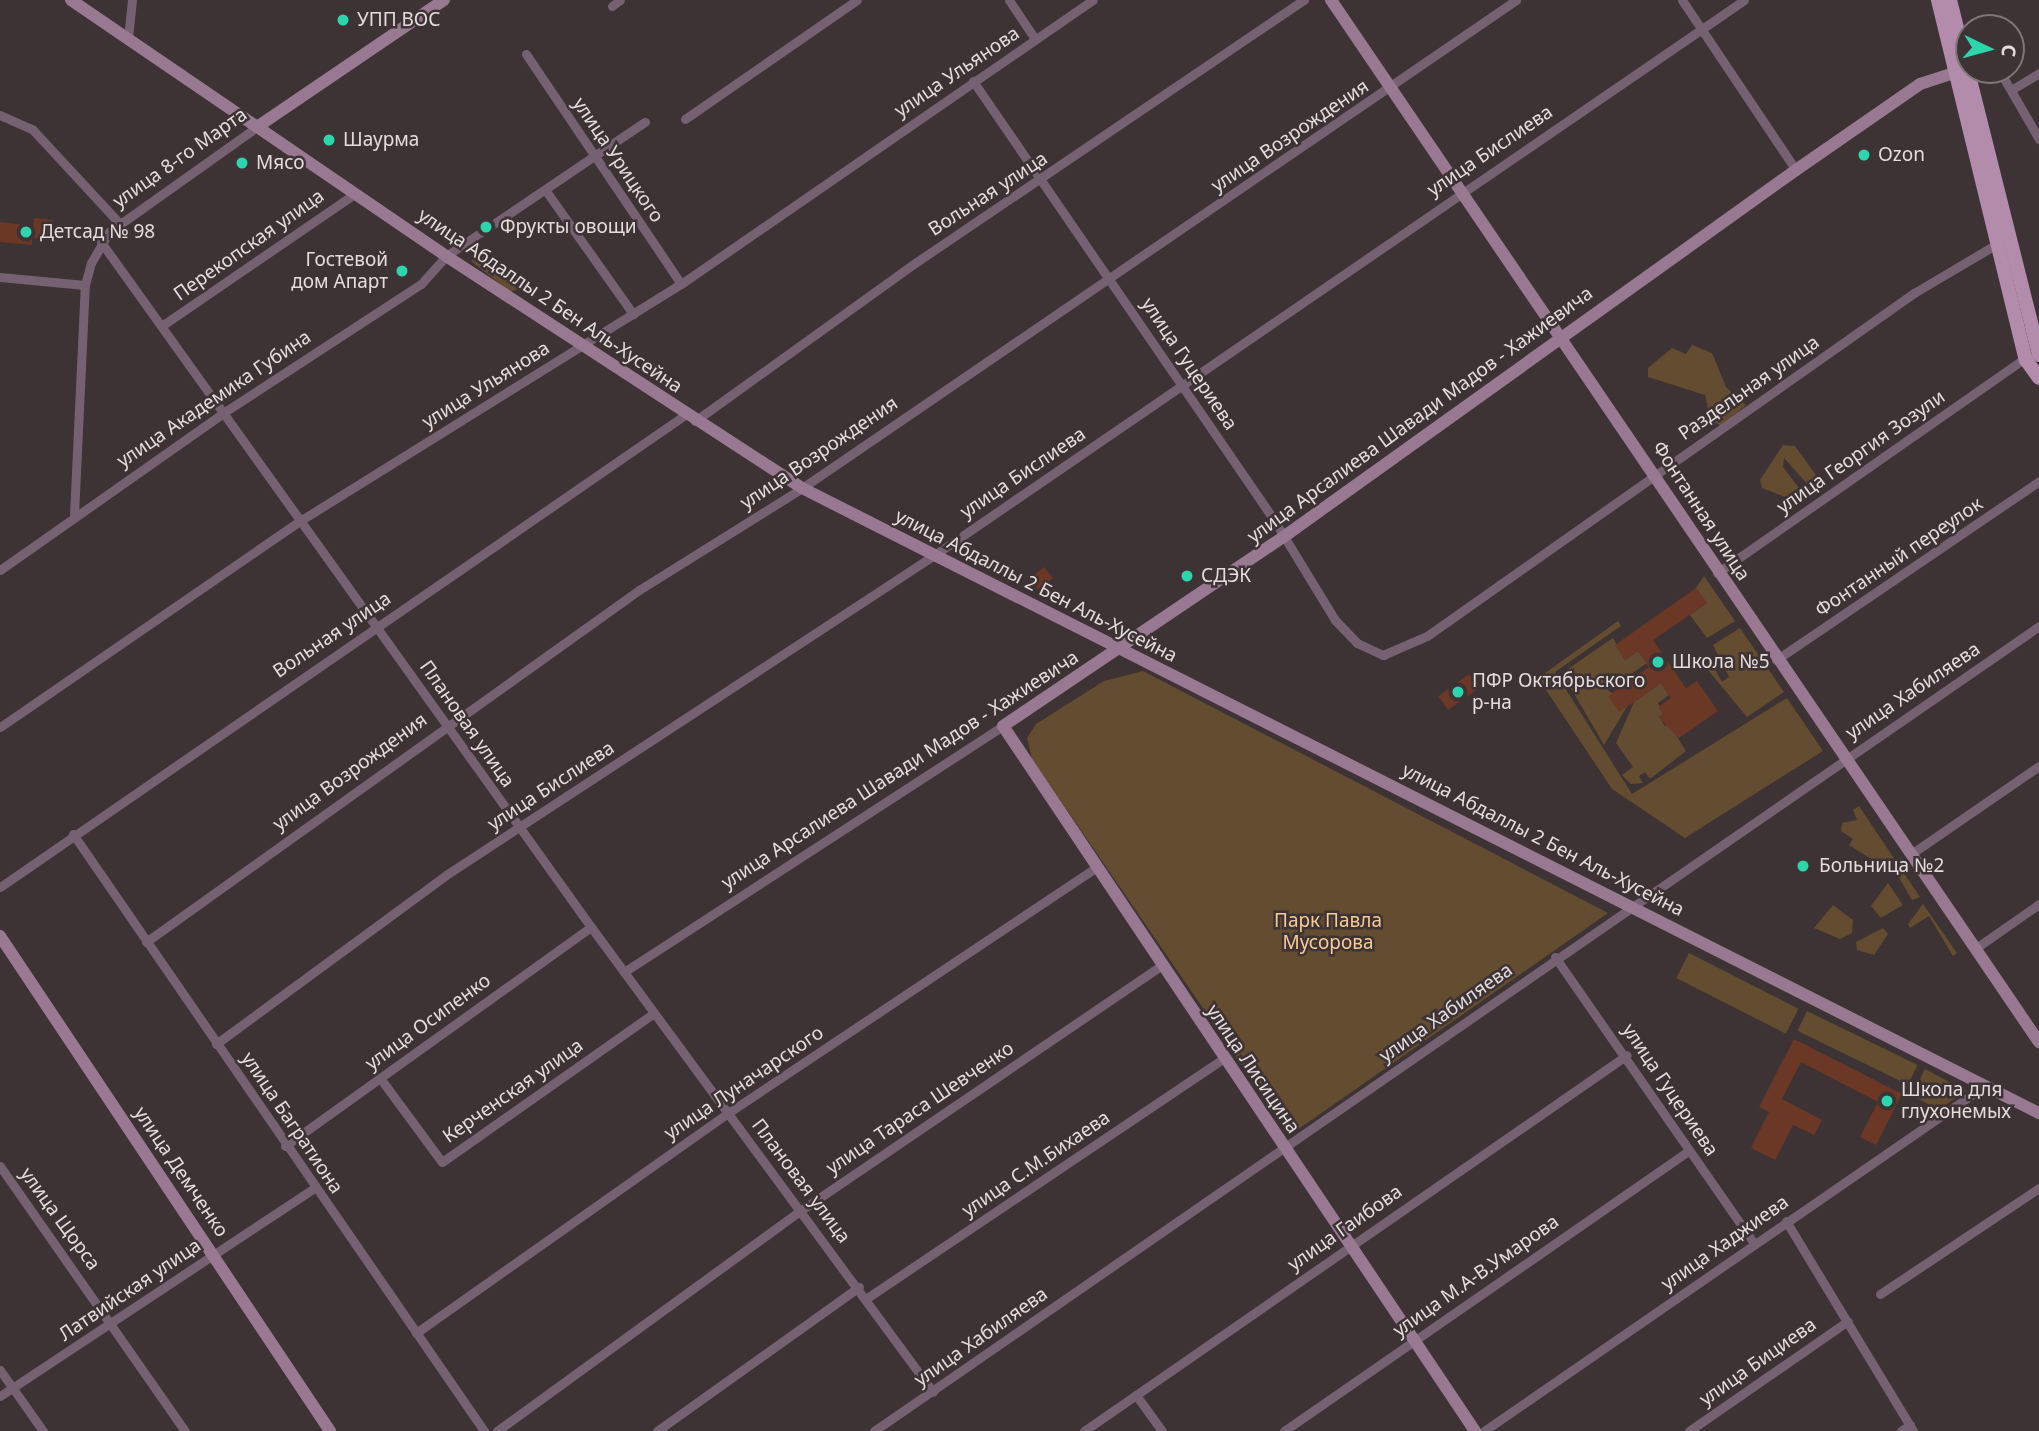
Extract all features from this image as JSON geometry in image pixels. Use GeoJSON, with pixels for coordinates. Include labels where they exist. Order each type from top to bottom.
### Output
{"type":"FeatureCollection","features":[{"type":"Feature","properties":{"kind":"main road"},"geometry":{"type":"LineString","coordinates":[[1938,0],[1955,54]]}},
{"type":"Feature","properties":{"kind":"main road"},"geometry":{"type":"LineString","coordinates":[[1963,84],[1997,244],[2035,352]]}},
{"type":"Feature","properties":{"kind":"main road"},"geometry":{"type":"LineString","coordinates":[[1964,84],[2035,352],[2039,378]]}},
{"type":"Feature","properties":{"kind":"street","name":"улица Абдаллы 2 Бен Аль-Хусейна"},"geometry":{"type":"LineString","coordinates":[[71,0],[446,256],[690,418],[802,488],[1119,651],[1400,788],[1628,907],[2039,1113]]}},
{"type":"Feature","properties":{"kind":"street"},"geometry":{"type":"LineString","coordinates":[[128,38],[132,0]]}},
{"type":"Feature","properties":{"kind":"street","name":"улица 8-го Марта"},"geometry":{"type":"LineString","coordinates":[[74,516],[85,285],[101,242],[120,224],[257,127],[444,0]]}},
{"type":"Feature","properties":{"kind":"street"},"geometry":{"type":"LineString","coordinates":[[685,119],[857,0]]}},
{"type":"Feature","properties":{"kind":"street"},"geometry":{"type":"LineString","coordinates":[[1009,0],[1035,39]]}},
{"type":"Feature","properties":{"kind":"street","name":"улица Ульянова"},"geometry":{"type":"LineString","coordinates":[[0,727],[303,519],[681,284],[1092,0]]}},
{"type":"Feature","properties":{"kind":"street","name":"Вольная улица"},"geometry":{"type":"LineString","coordinates":[[0,887],[377,626],[690,418],[1304,0]]}},
{"type":"Feature","properties":{"kind":"street","name":"Фонтанная улица"},"geometry":{"type":"LineString","coordinates":[[1331,0],[1655,476],[1776,660],[2039,1042]]}},
{"type":"Feature","properties":{"kind":"street","name":"улица Возрождения"},"geometry":{"type":"LineString","coordinates":[[146,942],[446,724],[639,590],[802,488],[1109,277],[1392,90],[1516,0]]}},
{"type":"Feature","properties":{"kind":"street"},"geometry":{"type":"LineString","coordinates":[[1682,0],[1796,170]]}},
{"type":"Feature","properties":{"kind":"street","name":"улица Бислиева"},"geometry":{"type":"LineString","coordinates":[[216,1044],[520,827],[933,556],[1462,190],[1744,0]]}},
{"type":"Feature","properties":{"kind":"street","name":"улица Урицкого"},"geometry":{"type":"LineString","coordinates":[[526,54],[681,284]]}},
{"type":"Feature","properties":{"kind":"street"},"geometry":{"type":"LineString","coordinates":[[2011,90],[2039,72]]}},
{"type":"Feature","properties":{"kind":"street","name":"улица Арсалиева Шавади Мадов - Хажиевича"},"geometry":{"type":"LineString","coordinates":[[624,972],[1119,651],[1920,84],[1955,75]]}},
{"type":"Feature","properties":{"kind":"street","name":"улица Гуцериева"},"geometry":{"type":"LineString","coordinates":[[973,81],[1109,277],[1335,620],[1357,643],[1383,655]]}},
{"type":"Feature","properties":{"kind":"street"},"geometry":{"type":"LineString","coordinates":[[2008,84],[2039,139]]}},
{"type":"Feature","properties":{"kind":"street"},"geometry":{"type":"LineString","coordinates":[[0,115],[33,130],[120,224]]}},
{"type":"Feature","properties":{"kind":"street","name":"улица Академика Губина"},"geometry":{"type":"LineString","coordinates":[[0,570],[226,411],[421,284],[446,256],[645,122]]}},
{"type":"Feature","properties":{"kind":"street"},"geometry":{"type":"LineString","coordinates":[[546,191],[632,314]]}},
{"type":"Feature","properties":{"kind":"street","name":"Перекопская улица"},"geometry":{"type":"LineString","coordinates":[[163,325],[354,194]]}},
{"type":"Feature","properties":{"kind":"street","name":"Плановая улица"},"geometry":{"type":"LineString","coordinates":[[101,242],[226,411],[591,927],[859,1287],[933,1392]]}},
{"type":"Feature","properties":{"kind":"street","name":"Раздельная улица"},"geometry":{"type":"LineString","coordinates":[[1383,655],[1427,636],[1914,293],[1997,244]]}},
{"type":"Feature","properties":{"kind":"street"},"geometry":{"type":"LineString","coordinates":[[0,277],[85,285]]}},
{"type":"Feature","properties":{"kind":"street","name":"улица Георгия Зозули"},"geometry":{"type":"LineString","coordinates":[[1717,573],[2035,352]]}},
{"type":"Feature","properties":{"kind":"street","name":"Фонтанный переулок"},"geometry":{"type":"LineString","coordinates":[[1776,660],[2039,481]]}},
{"type":"Feature","properties":{"kind":"street","name":"улица Хабиляева"},"geometry":{"type":"LineString","coordinates":[[874,1431],[1284,1149],[1555,957],[2039,626]]}},
{"type":"Feature","properties":{"kind":"street","name":"улица Лисицина"},"geometry":{"type":"LineString","coordinates":[[1003,726],[1223,1059],[1475,1431]]}},
{"type":"Feature","properties":{"kind":"street"},"geometry":{"type":"LineString","coordinates":[[1911,854],[2039,766]]}},
{"type":"Feature","properties":{"kind":"street","name":"улица Багратиона"},"geometry":{"type":"LineString","coordinates":[[73,834],[285,1146],[484,1431]]}},
{"type":"Feature","properties":{"kind":"street","name":"улица Луначарского"},"geometry":{"type":"LineString","coordinates":[[416,1333],[729,1114],[1096,868]]}},
{"type":"Feature","properties":{"kind":"street"},"geometry":{"type":"LineString","coordinates":[[1976,948],[2039,904]]}},
{"type":"Feature","properties":{"kind":"street","name":"улица Осипенко"},"geometry":{"type":"LineString","coordinates":[[285,1146],[591,927]]}},
{"type":"Feature","properties":{"kind":"street","name":"улица Демченко"},"geometry":{"type":"LineString","coordinates":[[0,936],[330,1431]]}},
{"type":"Feature","properties":{"kind":"street","name":"улица Гуцериева"},"geometry":{"type":"LineString","coordinates":[[1555,957],[1627,1055],[1689,1151],[1754,1243]]}},
{"type":"Feature","properties":{"kind":"street","name":"улица Тараса Шевченко"},"geometry":{"type":"LineString","coordinates":[[497,1431],[800,1211],[1161,966]]}},
{"type":"Feature","properties":{"kind":"street","name":"Керченская улица"},"geometry":{"type":"LineString","coordinates":[[380,1078],[442,1162],[654,1013]]}},
{"type":"Feature","properties":{"kind":"street","name":"улица Гаибова"},"geometry":{"type":"LineString","coordinates":[[1084,1431],[1627,1055]]}},
{"type":"Feature","properties":{"kind":"street","name":"улица С.М.Бихаева"},"geometry":{"type":"LineString","coordinates":[[867,1298],[1223,1059]]}},
{"type":"Feature","properties":{"kind":"street","name":"улица Хаджиева"},"geometry":{"type":"LineString","coordinates":[[1484,1431],[1986,1086]]}},
{"type":"Feature","properties":{"kind":"street","name":"улица М.А-В.Умарова"},"geometry":{"type":"LineString","coordinates":[[1284,1431],[1689,1151]]}},
{"type":"Feature","properties":{"kind":"street","name":"улица Щорса"},"geometry":{"type":"LineString","coordinates":[[0,1166],[114,1324],[185,1431]]}},
{"type":"Feature","properties":{"kind":"street","name":"Латвийская улица"},"geometry":{"type":"LineString","coordinates":[[0,1396],[114,1324],[314,1188]]}},
{"type":"Feature","properties":{"kind":"street"},"geometry":{"type":"LineString","coordinates":[[1880,1294],[2039,1188]]}},
{"type":"Feature","properties":{"kind":"street"},"geometry":{"type":"LineString","coordinates":[[1786,1221],[1912,1428],[1901,1431]]}},
{"type":"Feature","properties":{"kind":"street"},"geometry":{"type":"LineString","coordinates":[[657,1431],[859,1287]]}},
{"type":"Feature","properties":{"kind":"street","name":"улица Бициева"},"geometry":{"type":"LineString","coordinates":[[1689,1431],[1847,1321]]}},
{"type":"Feature","properties":{"kind":"street"},"geometry":{"type":"LineString","coordinates":[[0,1370],[43,1431]]}},
{"type":"Feature","properties":{"kind":"street"},"geometry":{"type":"LineString","coordinates":[[1136,1395],[1162,1431]]}},
{"type":"Feature","properties":{"kind":"green space"},"geometry":{"type":"Polygon","coordinates":[[[484,253],[519,284],[518,289],[510,292],[471,261],[484,253]]]}},
{"type":"Feature","properties":{"kind":"green space"},"geometry":{"type":"Polygon","coordinates":[[[1692,345],[1712,353],[1726,387],[1746,405],[1722,426],[1711,421],[1705,395],[1648,377],[1648,368],[1672,348],[1686,354],[1692,345]]]}},
{"type":"Feature","properties":{"kind":"green space"},"geometry":{"type":"Polygon","coordinates":[[[1783,445],[1795,446],[1816,475],[1810,487],[1784,458],[1783,467],[1799,488],[1801,503],[1762,488],[1760,480],[1783,445]]]}},
{"type":"Feature","properties":{"kind":"green space"},"geometry":{"type":"Polygon","coordinates":[[[1704,576],[1735,621],[1707,638],[1690,615],[1707,603],[1696,588],[1704,576]]]}},
{"type":"Feature","properties":{"kind":"green space"},"geometry":{"type":"Polygon","coordinates":[[[1618,621],[1621,626],[1555,672],[1632,794],[1787,698],[1823,751],[1685,838],[1612,789],[1538,678],[1618,621]]]}},
{"type":"Feature","properties":{"kind":"green space"},"geometry":{"type":"Polygon","coordinates":[[[1740,628],[1784,692],[1747,717],[1708,670],[1713,666],[1722,682],[1729,677],[1713,645],[1740,628]]]}},
{"type":"Feature","properties":{"kind":"green space"},"geometry":{"type":"Polygon","coordinates":[[[1613,638],[1625,660],[1638,651],[1647,663],[1608,690],[1628,705],[1604,745],[1562,673],[1613,638]]]}},
{"type":"Feature","properties":{"kind":"green space","name":"Парк Павла Мусорова"},"geometry":{"type":"Polygon","coordinates":[[[1143,671],[1608,913],[1290,1135],[1032,759],[1027,738],[1036,724],[1104,681],[1143,671]]]}},
{"type":"Feature","properties":{"kind":"green space"},"geometry":{"type":"Polygon","coordinates":[[[1661,683],[1669,695],[1658,703],[1663,714],[1659,717],[1665,726],[1669,724],[1686,751],[1650,779],[1645,772],[1639,776],[1643,783],[1631,784],[1622,775],[1633,767],[1616,743],[1634,702],[1661,683]]]}},
{"type":"Feature","properties":{"kind":"green space"},"geometry":{"type":"Polygon","coordinates":[[[1859,806],[1920,897],[1912,900],[1898,876],[1849,845],[1853,839],[1841,831],[1842,823],[1857,820],[1853,810],[1859,806]]]}},
{"type":"Feature","properties":{"kind":"green space"},"geometry":{"type":"Polygon","coordinates":[[[1888,883],[1903,905],[1881,918],[1871,906],[1888,883]]]}},
{"type":"Feature","properties":{"kind":"green space"},"geometry":{"type":"Polygon","coordinates":[[[1923,904],[1957,953],[1953,956],[1929,916],[1910,928],[1908,924],[1923,904]]]}},
{"type":"Feature","properties":{"kind":"green space"},"geometry":{"type":"Polygon","coordinates":[[[1833,905],[1853,920],[1852,933],[1840,939],[1814,928],[1833,905]]]}},
{"type":"Feature","properties":{"kind":"green space"},"geometry":{"type":"Polygon","coordinates":[[[1883,928],[1888,934],[1874,955],[1857,950],[1856,942],[1883,928]]]}},
{"type":"Feature","properties":{"kind":"green space"},"geometry":{"type":"Polygon","coordinates":[[[1689,953],[1799,1009],[1786,1034],[1676,978],[1689,953]]]}},
{"type":"Feature","properties":{"kind":"green space"},"geometry":{"type":"Polygon","coordinates":[[[1807,1011],[1918,1065],[1908,1085],[1797,1031],[1807,1011]]]}},
{"type":"Feature","properties":{"kind":"green space"},"geometry":{"type":"Polygon","coordinates":[[[1925,1069],[1966,1091],[1938,1110],[1912,1095],[1925,1069]]]}},
{"type":"Feature","properties":{"kind":"building","name":"Детсад № 98"},"geometry":{"type":"Polygon","coordinates":[[[34,218],[53,220],[51,240],[32,238],[32,245],[0,242],[0,222],[33,226],[34,218]]]}},
{"type":"Feature","properties":{"kind":"building"},"geometry":{"type":"Polygon","coordinates":[[[1044,567],[1053,578],[1038,590],[1029,579],[1044,567]]]}},
{"type":"Feature","properties":{"kind":"building","name":"Школа №5"},"geometry":{"type":"Polygon","coordinates":[[[1696,588],[1707,603],[1653,640],[1686,688],[1697,681],[1718,711],[1679,738],[1658,717],[1663,714],[1658,707],[1671,698],[1661,683],[1619,712],[1608,696],[1649,667],[1638,651],[1625,660],[1615,645],[1696,588]]]}},
{"type":"Feature","properties":{"kind":"building","name":"ПФР Октябрьского р-на"},"geometry":{"type":"Polygon","coordinates":[[[1469,674],[1479,688],[1448,710],[1438,696],[1469,674]]]}},
{"type":"Feature","properties":{"kind":"building","name":"Школа для глухонемых"},"geometry":{"type":"Polygon","coordinates":[[[1794,1039],[1902,1094],[1876,1145],[1860,1137],[1878,1102],[1801,1062],[1782,1099],[1822,1120],[1814,1135],[1793,1125],[1775,1160],[1751,1148],[1769,1112],[1759,1107],[1794,1039]]]}},
{"type":"Feature","properties":{"kind":"place","name":"УПП ВОС"},"geometry":{"type":"Point","coordinates":[343,20]}},
{"type":"Feature","properties":{"kind":"place","name":"Шаурма"},"geometry":{"type":"Point","coordinates":[329,140]}},
{"type":"Feature","properties":{"kind":"place","name":"Ozon"},"geometry":{"type":"Point","coordinates":[1864,155]}},
{"type":"Feature","properties":{"kind":"place","name":"Мясо"},"geometry":{"type":"Point","coordinates":[242,163]}},
{"type":"Feature","properties":{"kind":"place","name":"Фрукты овощи"},"geometry":{"type":"Point","coordinates":[486,227]}},
{"type":"Feature","properties":{"kind":"place","name":"Детсад № 98"},"geometry":{"type":"Point","coordinates":[26,232]}},
{"type":"Feature","properties":{"kind":"place","name":"Гостевой дом Апарт"},"geometry":{"type":"Point","coordinates":[402,271]}},
{"type":"Feature","properties":{"kind":"place","name":"СДЭК"},"geometry":{"type":"Point","coordinates":[1187,576]}},
{"type":"Feature","properties":{"kind":"place","name":"Школа №5"},"geometry":{"type":"Point","coordinates":[1658,662]}},
{"type":"Feature","properties":{"kind":"place","name":"ПФР Октябрьского р-на"},"geometry":{"type":"Point","coordinates":[1458,692]}},
{"type":"Feature","properties":{"kind":"place","name":"Больница №2"},"geometry":{"type":"Point","coordinates":[1803,866]}},
{"type":"Feature","properties":{"kind":"place","name":"Школа для глухонемых"},"geometry":{"type":"Point","coordinates":[1887,1101]}}]}
